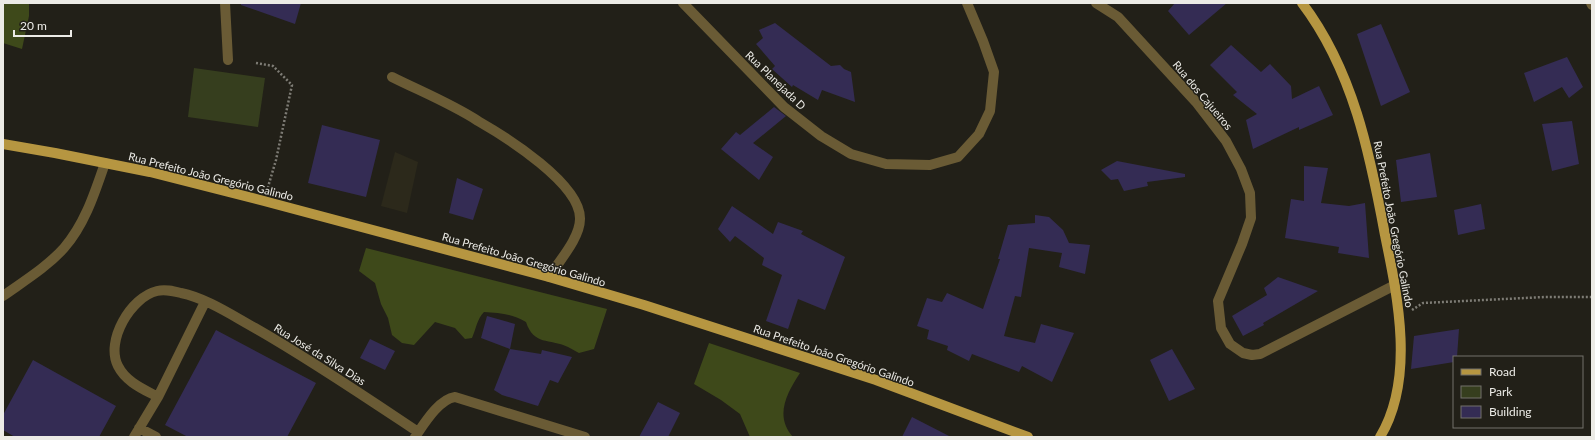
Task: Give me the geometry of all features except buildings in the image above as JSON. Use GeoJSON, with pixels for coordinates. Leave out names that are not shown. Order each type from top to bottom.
{"type":"FeatureCollection","features":[{"type":"Feature","properties":{"kind":"main road","name":"Rua Prefeito João Gregório Galindo"},"geometry":{"type":"LineString","coordinates":[[1302,3],[1329,44],[1348,88],[1364,136],[1375,182],[1395,285],[1400,317],[1400,365],[1396,399],[1385,429],[1380,437]]}},
{"type":"Feature","properties":{"kind":"main road","name":"Rua Prefeito João Gregório Galindo"},"geometry":{"type":"LineString","coordinates":[[3,144],[150,172],[549,277],[644,305],[876,380],[1028,437]]}},
{"type":"Feature","properties":{"kind":"street"},"geometry":{"type":"LineString","coordinates":[[225,3],[228,60]]}},
{"type":"Feature","properties":{"kind":"street","name":"Rua Planejada D"},"geometry":{"type":"LineString","coordinates":[[683,3],[784,107],[821,136],[851,154],[886,164],[930,165],[958,157],[979,134],[990,111],[994,72],[967,3]]}},
{"type":"Feature","properties":{"kind":"street","name":"Rua dos Cajueiros"},"geometry":{"type":"LineString","coordinates":[[1096,3],[1118,17],[1196,102],[1226,141],[1241,169],[1250,193],[1251,218],[1242,244],[1218,301],[1221,328],[1230,344],[1243,354],[1260,354],[1395,285]]}},
{"type":"Feature","properties":{"kind":"street"},"geometry":{"type":"LineString","coordinates":[[392,77],[478,120],[529,154],[550,171],[568,190],[577,206],[580,218],[579,226],[576,236],[549,277]]}},
{"type":"Feature","properties":{"kind":"street"},"geometry":{"type":"LineString","coordinates":[[3,296],[40,270],[64,248],[79,226],[93,198],[105,163]]}},
{"type":"Feature","properties":{"kind":"street","name":"Rua José da Silva Dias"},"geometry":{"type":"LineString","coordinates":[[158,397],[133,384],[122,374],[117,366],[115,358],[116,341],[123,321],[133,306],[144,297],[157,291],[168,290],[183,293],[205,302],[288,347],[417,434]]}},
{"type":"Feature","properties":{"kind":"street"},"geometry":{"type":"LineString","coordinates":[[156,437],[136,433],[158,397],[205,302]]}},
{"type":"Feature","properties":{"kind":"street"},"geometry":{"type":"LineString","coordinates":[[417,434],[440,405],[446,400],[455,397],[585,437]]}},
{"type":"Feature","properties":{"kind":"path"},"geometry":{"type":"LineString","coordinates":[[256,63],[273,66],[292,85],[276,160],[264,201]]}},
{"type":"Feature","properties":{"kind":"path"},"geometry":{"type":"LineString","coordinates":[[1400,317],[1423,303],[1545,297],[1592,298]]}},
{"type":"Feature","properties":{"kind":"shaded area"},"geometry":{"type":"Polygon","coordinates":[[[395,152],[418,162],[407,213],[381,206],[395,152]]]}},
{"type":"Feature","properties":{"kind":"green space"},"geometry":{"type":"Polygon","coordinates":[[[3,3],[29,3],[29,16],[22,49],[3,43],[3,3]]]}},
{"type":"Feature","properties":{"kind":"green space"},"geometry":{"type":"Polygon","coordinates":[[[194,68],[265,78],[258,127],[188,117],[194,68]]]}},
{"type":"Feature","properties":{"kind":"green space"},"geometry":{"type":"Polygon","coordinates":[[[366,248],[607,309],[594,349],[579,353],[561,344],[538,338],[529,330],[526,322],[521,319],[506,314],[484,312],[478,321],[472,338],[465,339],[455,328],[435,322],[414,345],[402,343],[392,335],[388,318],[381,304],[375,283],[359,271],[366,248]]]}},
{"type":"Feature","properties":{"kind":"green space"},"geometry":{"type":"Polygon","coordinates":[[[709,343],[800,373],[787,397],[783,413],[787,429],[793,437],[750,437],[740,414],[721,400],[694,384],[709,343]]]}}]}
